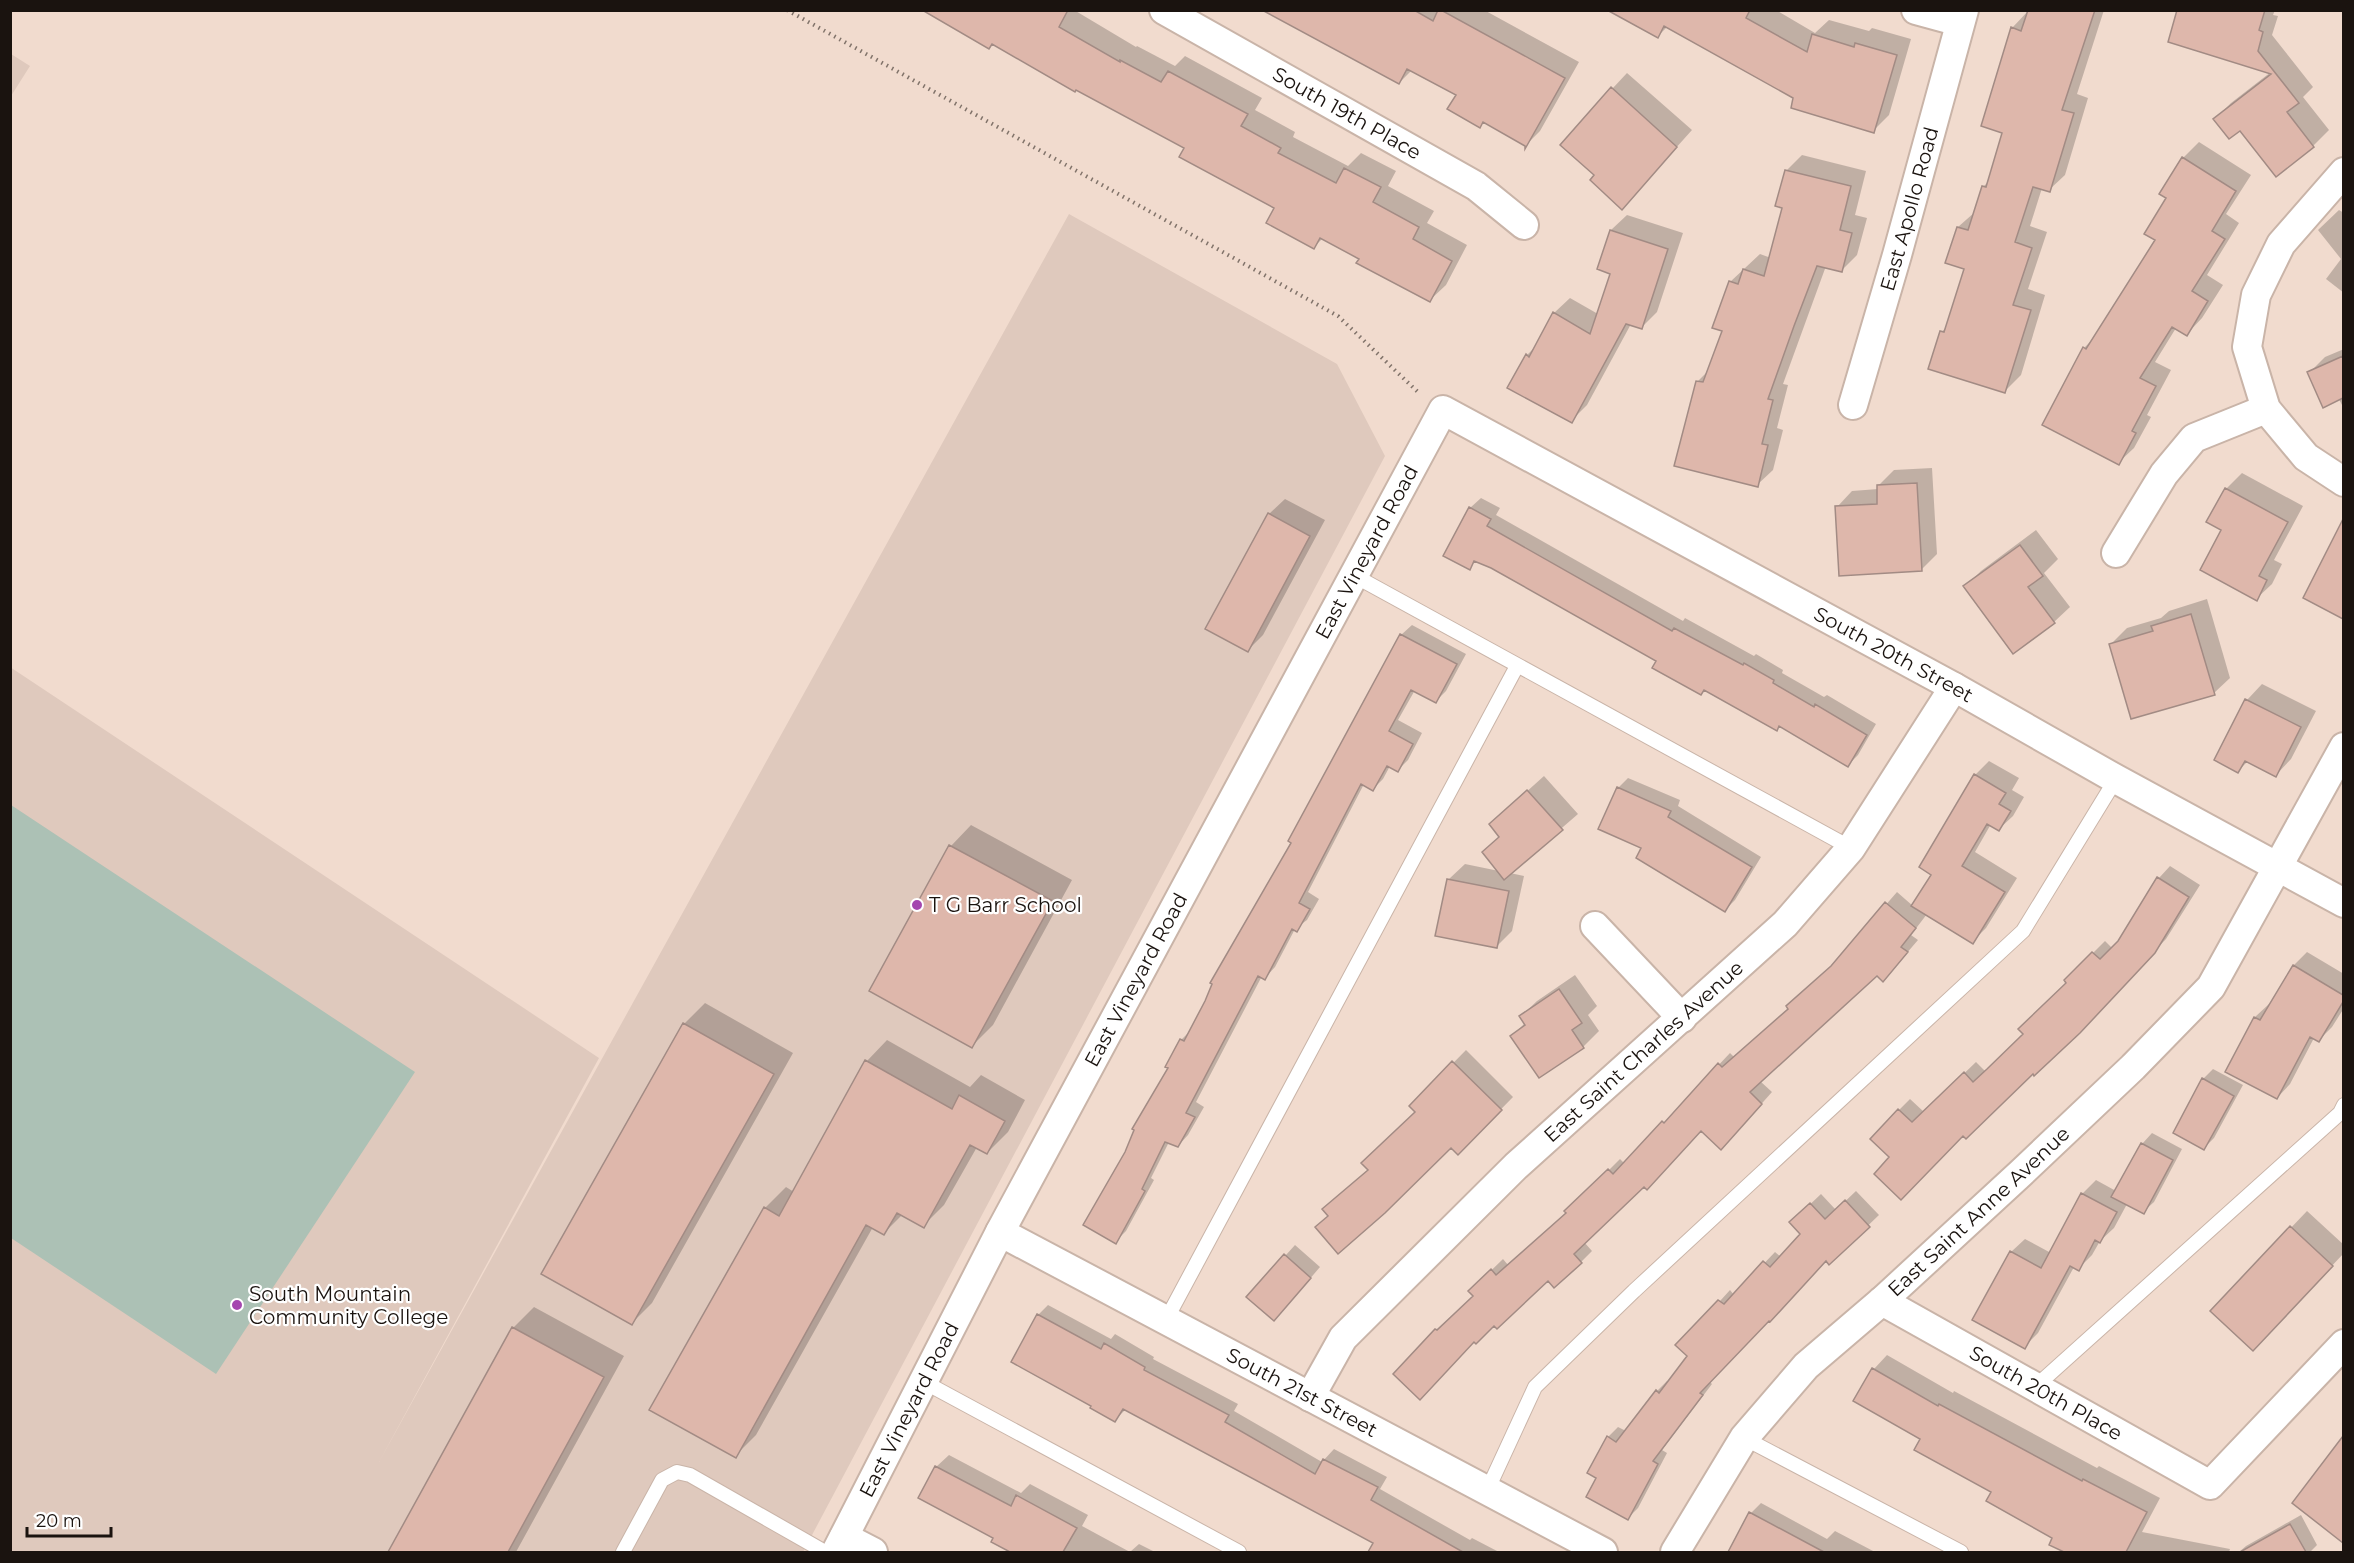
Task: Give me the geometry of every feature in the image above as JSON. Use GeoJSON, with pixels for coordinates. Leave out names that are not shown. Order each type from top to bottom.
{"type":"FeatureCollection","features":[{"type":"Feature","properties":{"kind":"street"},"geometry":{"type":"LineString","coordinates":[[1916,10],[1962,16]]}},
{"type":"Feature","properties":{"kind":"street","name":"South 19th Place"},"geometry":{"type":"LineString","coordinates":[[1175,13],[1476,186],[1524,225]]}},
{"type":"Feature","properties":{"kind":"street","name":"East Apollo Road"},"geometry":{"type":"LineString","coordinates":[[1853,405],[1897,255],[1962,16]]}},
{"type":"Feature","properties":{"kind":"street"},"geometry":{"type":"LineString","coordinates":[[2343,172],[2281,244],[2256,295],[2247,347],[2266,409],[2306,457],[2343,482]]}},
{"type":"Feature","properties":{"kind":"street"},"geometry":{"type":"LineString","coordinates":[[2116,553],[2164,474],[2194,438],[2266,409]]}},
{"type":"Feature","properties":{"kind":"street","name":"East Vineyard Road"},"geometry":{"type":"LineString","coordinates":[[835,1547],[924,1382],[1000,1232],[1443,410]]}},
{"type":"Feature","properties":{"kind":"street","name":"South 20th Street"},"geometry":{"type":"LineString","coordinates":[[1443,410],[1954,687],[2343,903]]}},
{"type":"Feature","properties":{"kind":"street","name":"East Saint Charles Avenue"},"geometry":{"type":"LineString","coordinates":[[1310,1397],[1343,1338],[1516,1166],[1785,924],[1851,848],[1954,687]]}},
{"type":"Feature","properties":{"kind":"street","name":"East Saint Anne Avenue"},"geometry":{"type":"LineString","coordinates":[[1675,1552],[1744,1438],[1806,1366],[1882,1301],[2133,1067],[2211,987],[2343,747]]}},
{"type":"Feature","properties":{"kind":"street"},"geometry":{"type":"LineString","coordinates":[[1595,926],[1682,1018]]}},
{"type":"Feature","properties":{"kind":"street","name":"South 21st Street"},"geometry":{"type":"LineString","coordinates":[[1000,1232],[1603,1552]]}},
{"type":"Feature","properties":{"kind":"street","name":"South 20th Place"},"geometry":{"type":"LineString","coordinates":[[1882,1301],[2210,1485],[2343,1344]]}},
{"type":"Feature","properties":{"kind":"street"},"geometry":{"type":"LineString","coordinates":[[835,1547],[873,1552]]}},
{"type":"Feature","properties":{"kind":"lane"},"geometry":{"type":"LineString","coordinates":[[1353,575],[1851,848]]}},
{"type":"Feature","properties":{"kind":"lane"},"geometry":{"type":"LineString","coordinates":[[1166,1320],[1517,666]]}},
{"type":"Feature","properties":{"kind":"lane"},"geometry":{"type":"LineString","coordinates":[[1487,1491],[1536,1387],[1642,1283],[2024,931],[2116,779]]}},
{"type":"Feature","properties":{"kind":"lane"},"geometry":{"type":"LineString","coordinates":[[2035,1387],[2340,1113],[2343,1105]]}},
{"type":"Feature","properties":{"kind":"lane"},"geometry":{"type":"LineString","coordinates":[[924,1382],[1239,1552]]}},
{"type":"Feature","properties":{"kind":"lane"},"geometry":{"type":"LineString","coordinates":[[1744,1438],[1961,1552]]}},
{"type":"Feature","properties":{"kind":"lane"},"geometry":{"type":"LineString","coordinates":[[622,1552],[662,1480],[677,1472],[690,1475],[835,1547]]}},
{"type":"Feature","properties":{"kind":"path"},"geometry":{"type":"LineString","coordinates":[[787,10],[1338,316],[1415,390],[1443,410]]}},
{"type":"Feature","properties":{"kind":"shaded area"},"geometry":{"type":"Polygon","coordinates":[[[11,54],[30,66],[11,96],[11,54]]]}},
{"type":"Feature","properties":{"kind":"shaded area","name":"T G Barr School"},"geometry":{"type":"Polygon","coordinates":[[[1069,214],[1337,364],[1385,456],[803,1552],[11,1552],[10,667],[599,1058],[379,1462],[1069,214]]]}},
{"type":"Feature","properties":{"kind":"green space"},"geometry":{"type":"Polygon","coordinates":[[[11,805],[415,1072],[216,1374],[11,1238],[11,805]]]}},
{"type":"Feature","properties":{"kind":"building"},"geometry":{"type":"Polygon","coordinates":[[[922,10],[1068,10],[1059,27],[1120,62],[1120,60],[1161,82],[1168,71],[1248,114],[1241,126],[1281,148],[1278,153],[1336,183],[1344,168],[1381,187],[1373,202],[1419,227],[1413,239],[1452,261],[1430,302],[1356,263],[1359,259],[1320,238],[1314,249],[1266,223],[1274,208],[1179,157],[1184,148],[1076,90],[1075,92],[992,44],[989,49],[922,10]]]}},
{"type":"Feature","properties":{"kind":"building"},"geometry":{"type":"Polygon","coordinates":[[[1262,10],[1414,10],[1433,21],[1438,10],[1441,10],[1565,78],[1525,149],[1525,146],[1483,122],[1480,128],[1447,109],[1456,95],[1407,69],[1399,84],[1262,10]]]}},
{"type":"Feature","properties":{"kind":"building"},"geometry":{"type":"Polygon","coordinates":[[[1607,10],[1750,10],[1746,18],[1807,52],[1812,34],[1854,47],[1855,43],[1897,55],[1874,133],[1791,108],[1793,98],[1664,26],[1658,38],[1607,10]]]}},
{"type":"Feature","properties":{"kind":"building"},"geometry":{"type":"Polygon","coordinates":[[[2028,10],[2095,10],[2062,110],[2074,113],[2050,192],[2033,187],[2015,242],[2032,248],[2013,305],[2031,310],[2005,393],[1928,369],[1940,331],[1944,332],[1964,269],[1945,263],[1957,227],[1968,230],[1982,186],[1986,187],[2002,133],[1981,126],[2011,27],[2021,31],[2028,10]]]}},
{"type":"Feature","properties":{"kind":"building"},"geometry":{"type":"Polygon","coordinates":[[[2177,10],[2265,10],[2259,30],[2263,32],[2258,51],[2299,103],[2287,112],[2314,147],[2276,177],[2240,131],[2229,139],[2213,119],[2271,74],[2168,42],[2177,10]]]}},
{"type":"Feature","properties":{"kind":"building"},"geometry":{"type":"Polygon","coordinates":[[[1611,87],[1677,147],[1622,210],[1590,180],[1594,175],[1560,145],[1611,87]]]}},
{"type":"Feature","properties":{"kind":"building"},"geometry":{"type":"Polygon","coordinates":[[[2182,157],[2236,191],[2212,231],[2225,239],[2192,291],[2208,301],[2187,336],[2172,327],[2140,378],[2156,386],[2132,431],[2136,433],[2119,465],[2042,425],[2083,347],[2086,349],[2155,240],[2144,234],[2166,198],[2159,194],[2182,157]]]}},
{"type":"Feature","properties":{"kind":"building"},"geometry":{"type":"Polygon","coordinates":[[[1785,170],[1851,186],[1840,230],[1852,233],[1842,272],[1817,266],[1794,326],[1768,399],[1773,400],[1762,444],[1768,445],[1758,487],[1674,466],[1696,381],[1703,382],[1722,331],[1712,328],[1729,281],[1738,284],[1743,269],[1764,276],[1782,208],[1775,206],[1785,170]]]}},
{"type":"Feature","properties":{"kind":"building"},"geometry":{"type":"Polygon","coordinates":[[[1610,230],[1668,249],[1642,329],[1626,324],[1572,423],[1507,388],[1526,354],[1529,357],[1553,312],[1590,334],[1610,274],[1597,269],[1610,230]]]}},
{"type":"Feature","properties":{"kind":"building"},"geometry":{"type":"Polygon","coordinates":[[[2343,356],[2343,398],[2323,408],[2307,372],[2343,356]]]}},
{"type":"Feature","properties":{"kind":"building"},"geometry":{"type":"Polygon","coordinates":[[[1917,483],[1922,571],[1839,576],[1835,506],[1877,504],[1877,485],[1917,483]]]}},
{"type":"Feature","properties":{"kind":"building"},"geometry":{"type":"Polygon","coordinates":[[[2225,488],[2288,522],[2259,576],[2267,580],[2257,601],[2200,570],[2221,530],[2206,522],[2225,488]]]}},
{"type":"Feature","properties":{"kind":"building"},"geometry":{"type":"Polygon","coordinates":[[[1469,507],[1491,519],[1487,526],[1672,631],[1674,628],[1743,665],[1744,663],[1814,707],[1815,704],[1867,735],[1848,767],[1779,726],[1777,731],[1704,690],[1701,695],[1652,668],[1656,661],[1491,568],[1474,561],[1470,570],[1443,556],[1469,507]]]}},
{"type":"Feature","properties":{"kind":"building"},"geometry":{"type":"Polygon","coordinates":[[[1268,513],[1310,536],[1248,652],[1205,629],[1268,513]]]}},
{"type":"Feature","properties":{"kind":"building"},"geometry":{"type":"Polygon","coordinates":[[[2343,519],[2343,619],[2303,598],[2343,519]]]}},
{"type":"Feature","properties":{"kind":"building"},"geometry":{"type":"Polygon","coordinates":[[[2020,545],[2043,576],[2028,587],[2055,623],[2013,654],[1963,586],[2020,545]]]}},
{"type":"Feature","properties":{"kind":"building"},"geometry":{"type":"Polygon","coordinates":[[[2191,614],[2215,695],[2131,719],[2109,644],[2153,631],[2151,626],[2191,614]]]}},
{"type":"Feature","properties":{"kind":"building"},"geometry":{"type":"Polygon","coordinates":[[[1400,634],[1457,664],[1436,703],[1411,690],[1389,731],[1413,744],[1398,772],[1387,766],[1373,791],[1361,784],[1299,903],[1310,909],[1297,932],[1292,929],[1265,980],[1258,976],[1186,1113],[1195,1117],[1178,1147],[1165,1142],[1142,1189],[1145,1191],[1116,1244],[1083,1225],[1125,1152],[1134,1130],[1132,1129],[1168,1068],[1165,1067],[1180,1039],[1184,1041],[1205,1001],[1212,984],[1210,983],[1291,843],[1288,841],[1400,634]]]}},
{"type":"Feature","properties":{"kind":"building"},"geometry":{"type":"Polygon","coordinates":[[[2245,699],[2301,727],[2276,777],[2245,761],[2238,773],[2214,760],[2245,699]]]}},
{"type":"Feature","properties":{"kind":"building"},"geometry":{"type":"Polygon","coordinates":[[[1974,774],[2006,793],[1999,804],[2011,811],[1999,831],[1987,824],[1962,866],[2005,892],[1973,944],[1911,906],[1931,875],[1919,867],[1974,774]]]}},
{"type":"Feature","properties":{"kind":"building"},"geometry":{"type":"Polygon","coordinates":[[[1617,787],[1671,811],[1668,817],[1752,867],[1725,912],[1636,858],[1641,848],[1598,829],[1617,787]]]}},
{"type":"Feature","properties":{"kind":"building"},"geometry":{"type":"Polygon","coordinates":[[[1527,790],[1563,830],[1504,880],[1482,852],[1499,837],[1489,824],[1527,790]]]}},
{"type":"Feature","properties":{"kind":"building"},"geometry":{"type":"Polygon","coordinates":[[[949,845],[1053,901],[972,1048],[869,991],[949,845]]]}},
{"type":"Feature","properties":{"kind":"building"},"geometry":{"type":"Polygon","coordinates":[[[2157,877],[2189,897],[2155,953],[2080,1033],[2034,1076],[2033,1074],[1966,1139],[1963,1136],[1901,1200],[1874,1174],[1889,1157],[1870,1139],[1898,1109],[1912,1122],[1964,1072],[1973,1082],[2023,1034],[2018,1029],[2066,983],[2064,980],[2092,952],[2100,959],[2118,941],[2157,877]]]}},
{"type":"Feature","properties":{"kind":"building"},"geometry":{"type":"Polygon","coordinates":[[[1447,879],[1509,891],[1497,948],[1435,936],[1447,879]]]}},
{"type":"Feature","properties":{"kind":"building"},"geometry":{"type":"Polygon","coordinates":[[[1885,902],[1916,928],[1901,947],[1908,952],[1883,982],[1877,976],[1750,1092],[1762,1104],[1721,1150],[1701,1131],[1647,1190],[1644,1187],[1574,1254],[1582,1263],[1554,1288],[1548,1281],[1497,1329],[1494,1326],[1476,1344],[1474,1342],[1420,1400],[1393,1374],[1435,1329],[1437,1330],[1473,1296],[1468,1291],[1491,1269],[1496,1275],[1566,1213],[1564,1211],[1608,1169],[1613,1174],[1662,1121],[1664,1123],[1718,1063],[1722,1067],[1788,1009],[1786,1006],[1831,966],[1885,902]]]}},
{"type":"Feature","properties":{"kind":"building"},"geometry":{"type":"Polygon","coordinates":[[[2293,965],[2343,995],[2343,1002],[2319,1042],[2310,1037],[2277,1099],[2225,1072],[2254,1017],[2260,1020],[2293,965]]]}},
{"type":"Feature","properties":{"kind":"building"},"geometry":{"type":"Polygon","coordinates":[[[1559,989],[1582,1023],[1572,1030],[1584,1048],[1539,1078],[1510,1036],[1525,1025],[1519,1016],[1559,989]]]}},
{"type":"Feature","properties":{"kind":"building"},"geometry":{"type":"Polygon","coordinates":[[[683,1023],[774,1074],[632,1325],[541,1274],[683,1023]]]}},
{"type":"Feature","properties":{"kind":"building"},"geometry":{"type":"Polygon","coordinates":[[[865,1060],[952,1109],[959,1095],[1005,1121],[987,1154],[970,1145],[924,1228],[897,1213],[884,1235],[866,1225],[736,1458],[649,1410],[764,1207],[779,1216],[865,1060]]]}},
{"type":"Feature","properties":{"kind":"building"},"geometry":{"type":"Polygon","coordinates":[[[1452,1061],[1502,1110],[1458,1155],[1451,1148],[1385,1213],[1338,1254],[1315,1227],[1328,1216],[1322,1209],[1368,1170],[1361,1163],[1415,1112],[1409,1106],[1452,1061]]]}},
{"type":"Feature","properties":{"kind":"building"},"geometry":{"type":"Polygon","coordinates":[[[2202,1078],[2234,1096],[2204,1150],[2173,1133],[2202,1078]]]}},
{"type":"Feature","properties":{"kind":"building"},"geometry":{"type":"Polygon","coordinates":[[[2141,1143],[2173,1160],[2144,1214],[2111,1197],[2141,1143]]]}},
{"type":"Feature","properties":{"kind":"building"},"geometry":{"type":"Polygon","coordinates":[[[2081,1193],[2117,1212],[2100,1243],[2095,1240],[2079,1271],[2070,1266],[2025,1349],[1972,1320],[2010,1251],[2041,1268],[2081,1193]]]}},
{"type":"Feature","properties":{"kind":"building"},"geometry":{"type":"Polygon","coordinates":[[[1845,1200],[1870,1227],[1829,1265],[1826,1261],[1700,1393],[1703,1395],[1653,1461],[1658,1464],[1628,1520],[1586,1497],[1596,1478],[1587,1473],[1607,1436],[1616,1442],[1656,1390],[1659,1393],[1687,1356],[1675,1345],[1718,1300],[1724,1304],[1763,1261],[1770,1267],[1800,1234],[1789,1222],[1810,1203],[1825,1219],[1845,1200]]]}},
{"type":"Feature","properties":{"kind":"building"},"geometry":{"type":"Polygon","coordinates":[[[2290,1226],[2333,1266],[2253,1351],[2210,1311],[2290,1226]]]}},
{"type":"Feature","properties":{"kind":"building"},"geometry":{"type":"Polygon","coordinates":[[[1284,1254],[1311,1278],[1274,1321],[1246,1297],[1284,1254]]]}},
{"type":"Feature","properties":{"kind":"building"},"geometry":{"type":"Polygon","coordinates":[[[1037,1314],[1101,1349],[1104,1343],[1145,1367],[1144,1370],[1229,1415],[1225,1422],[1315,1474],[1323,1459],[1378,1487],[1371,1500],[1463,1552],[1368,1552],[1373,1543],[1123,1409],[1115,1422],[1090,1408],[1091,1406],[1011,1362],[1037,1314]]]}},
{"type":"Feature","properties":{"kind":"building"},"geometry":{"type":"Polygon","coordinates":[[[512,1327],[604,1377],[508,1552],[388,1552],[512,1327]]]}},
{"type":"Feature","properties":{"kind":"building"},"geometry":{"type":"Polygon","coordinates":[[[1872,1368],[1938,1406],[1939,1404],[2082,1481],[2083,1479],[2147,1512],[2126,1552],[2064,1552],[2049,1545],[2052,1538],[1986,1501],[1991,1492],[1914,1450],[1920,1439],[1853,1401],[1872,1368]]]}},
{"type":"Feature","properties":{"kind":"building"},"geometry":{"type":"Polygon","coordinates":[[[2343,1436],[2343,1543],[2292,1503],[2343,1436]]]}},
{"type":"Feature","properties":{"kind":"building"},"geometry":{"type":"Polygon","coordinates":[[[935,1466],[1011,1506],[1016,1495],[1077,1528],[1063,1552],[1010,1552],[991,1542],[993,1538],[918,1498],[935,1466]]]}},
{"type":"Feature","properties":{"kind":"building"},"geometry":{"type":"Polygon","coordinates":[[[1749,1512],[1824,1552],[1728,1552],[1749,1512]]]}},
{"type":"Feature","properties":{"kind":"building"},"geometry":{"type":"Polygon","coordinates":[[[2290,1524],[2306,1552],[2240,1552],[2290,1524]]]}},
{"type":"Feature","properties":{"kind":"place","name":"T G Barr School"},"geometry":{"type":"Point","coordinates":[917,905]}},
{"type":"Feature","properties":{"kind":"place","name":"South Mountain Community College"},"geometry":{"type":"Point","coordinates":[237,1305]}}]}
